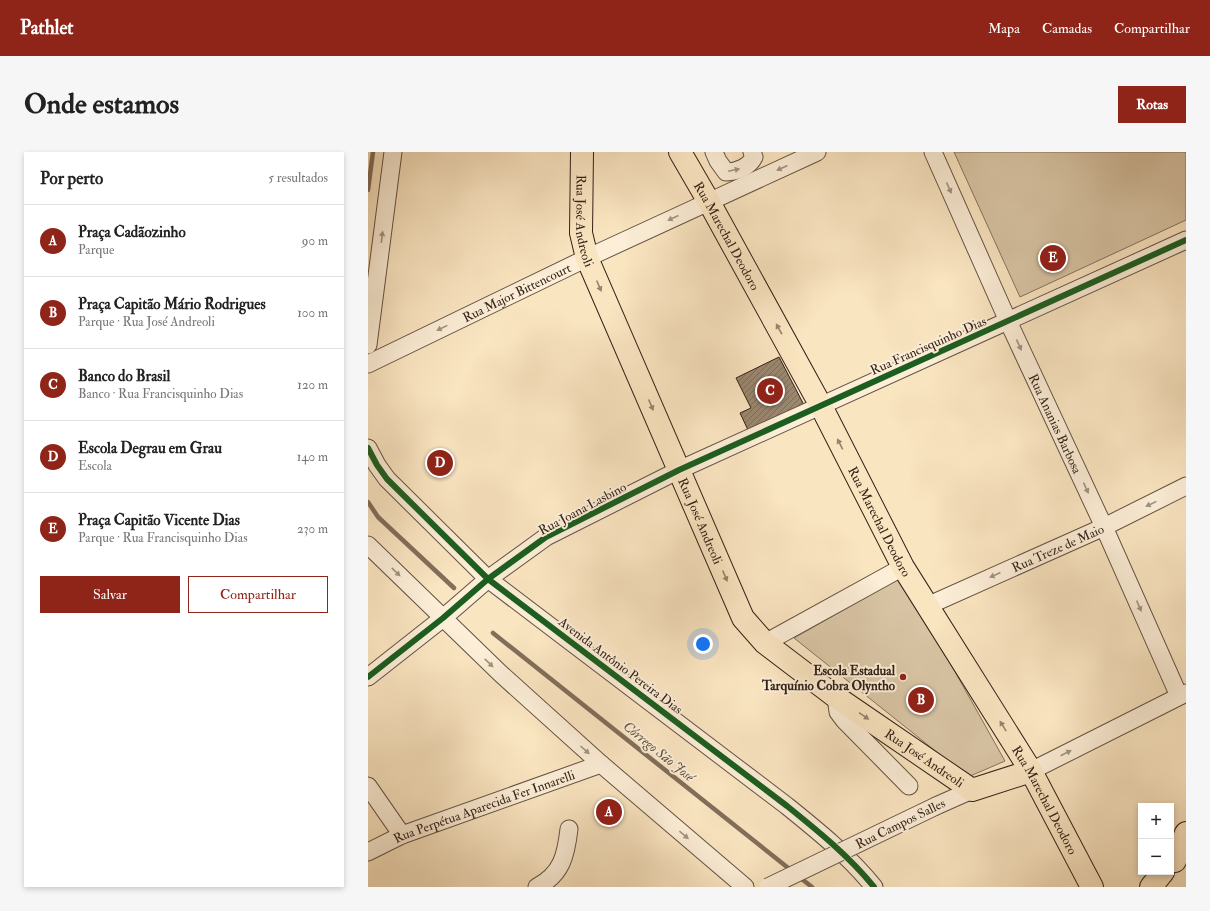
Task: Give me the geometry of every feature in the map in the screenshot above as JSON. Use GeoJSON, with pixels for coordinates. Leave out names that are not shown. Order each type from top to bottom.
{"type":"FeatureCollection","features":[{"type":"Feature","properties":{"kind":"main road","name":"Rua José Andreoli"},"geometry":{"type":"LineString","coordinates":[[582,152],[581,233],[587,258],[743,618],[765,643],[836,697],[972,790]]}},
{"type":"Feature","properties":{"kind":"main road","name":"Rua Marechal Deodoro"},"geometry":{"type":"LineString","coordinates":[[680,152],[821,406],[903,567],[1031,771],[1092,886]]}},
{"type":"Feature","properties":{"kind":"main road","name":"Rua Campos Salles"},"geometry":{"type":"LineString","coordinates":[[972,790],[1031,771]]}},
{"type":"Feature","properties":{"kind":"main road"},"geometry":{"type":"LineString","coordinates":[[1174,863],[1186,833]]}},
{"type":"Feature","properties":{"kind":"main road"},"geometry":{"type":"LineString","coordinates":[[1151,887],[1162,875]]}},
{"type":"Feature","properties":{"kind":"street"},"geometry":{"type":"LineString","coordinates":[[368,346],[393,152]]}},
{"type":"Feature","properties":{"kind":"street"},"geometry":{"type":"LineString","coordinates":[[714,152],[718,161],[726,172],[734,172],[752,162],[754,157],[752,152]]}},
{"type":"Feature","properties":{"kind":"street","name":"Rua Major Bittencourt"},"geometry":{"type":"LineString","coordinates":[[368,364],[587,258],[817,152]]}},
{"type":"Feature","properties":{"kind":"street","name":"Rua Ananias Barbosa"},"geometry":{"type":"LineString","coordinates":[[933,152],[1008,321],[1182,694]]}},
{"type":"Feature","properties":{"kind":"street","name":"Rua Francisquinho Dias"},"geometry":{"type":"LineString","coordinates":[[679,470],[1186,240]]}},
{"type":"Feature","properties":{"kind":"street","name":"Avenida Antônio Pereira Dias"},"geometry":{"type":"LineString","coordinates":[[368,448],[387,480],[488,579],[787,806],[823,835],[863,874],[874,887]]}},
{"type":"Feature","properties":{"kind":"street","name":"Rua Joana Lasbino"},"geometry":{"type":"LineString","coordinates":[[368,677],[443,618],[488,579],[546,537],[679,470]]}},
{"type":"Feature","properties":{"kind":"street","name":"Rua Treze de Maio"},"geometry":{"type":"LineString","coordinates":[[927,606],[1104,527],[1186,486]]}},
{"type":"Feature","properties":{"kind":"street"},"geometry":{"type":"LineString","coordinates":[[368,545],[501,674],[600,764],[745,887]]}},
{"type":"Feature","properties":{"kind":"street"},"geometry":{"type":"LineString","coordinates":[[765,643],[903,567]]}},
{"type":"Feature","properties":{"kind":"street","name":"Rua Campos Salles"},"geometry":{"type":"LineString","coordinates":[[1031,771],[1182,694]]}},
{"type":"Feature","properties":{"kind":"street"},"geometry":{"type":"LineString","coordinates":[[836,697],[838,712],[844,720],[909,786]]}},
{"type":"Feature","properties":{"kind":"street","name":"Rua Perpétua Aparecida Fer Innarelli"},"geometry":{"type":"LineString","coordinates":[[368,852],[402,836],[600,764]]}},
{"type":"Feature","properties":{"kind":"street"},"geometry":{"type":"LineString","coordinates":[[368,786],[402,836]]}},
{"type":"Feature","properties":{"kind":"street","name":"Rua Campos Salles"},"geometry":{"type":"LineString","coordinates":[[768,887],[972,790]]}},
{"type":"Feature","properties":{"kind":"street"},"geometry":{"type":"LineString","coordinates":[[537,887],[551,877],[560,866],[566,851],[569,829]]}},
{"type":"Feature","properties":{"kind":"shaded area"},"geometry":{"type":"Polygon","coordinates":[[[954,152],[1186,152],[1186,220],[1020,297],[954,152]]]}},
{"type":"Feature","properties":{"kind":"shaded area"},"geometry":{"type":"Polygon","coordinates":[[[902,577],[1005,761],[968,777],[794,638],[902,577]]]}},
{"type":"Feature","properties":{"kind":"building"},"geometry":{"type":"Polygon","coordinates":[[[779,357],[804,405],[748,430],[740,413],[751,408],[736,378],[779,357]]]}},
{"type":"Feature","properties":{"kind":"waterway","name":"Córrego São José"},"geometry":{"type":"LineString","coordinates":[[368,190],[373,152]]}},
{"type":"Feature","properties":{"kind":"waterway","name":"Córrego São José"},"geometry":{"type":"LineString","coordinates":[[368,502],[378,517],[454,588]]}},
{"type":"Feature","properties":{"kind":"waterway","name":"Córrego São José"},"geometry":{"type":"LineString","coordinates":[[493,633],[792,871]]}},
{"type":"Feature","properties":{"kind":"waterway","name":"Córrego São José"},"geometry":{"type":"LineString","coordinates":[[798,876],[812,887]]}},
{"type":"Feature","properties":{"kind":"cycle path"},"geometry":{"type":"LineString","coordinates":[[368,677],[443,618],[488,579],[546,537],[679,470],[1186,240]]}},
{"type":"Feature","properties":{"kind":"cycle path"},"geometry":{"type":"LineString","coordinates":[[368,448],[377,465],[387,479],[488,579],[787,806],[844,854],[874,887]]}},
{"type":"Feature","properties":{"kind":"place","name":"Praça Capitão Vicente Dias"},"geometry":{"type":"Point","coordinates":[1053,258]}},
{"type":"Feature","properties":{"kind":"place","name":"Banco do Brasil"},"geometry":{"type":"Point","coordinates":[770,391]}},
{"type":"Feature","properties":{"kind":"place","name":"Escola Degrau em Grau"},"geometry":{"type":"Point","coordinates":[440,463]}},
{"type":"Feature","properties":{"kind":"place","name":"Escola Estadual Tarquínio Cobra Olyntho"},"geometry":{"type":"Point","coordinates":[903,677]}},
{"type":"Feature","properties":{"kind":"place","name":"Praça Capitão Mário Rodrigues"},"geometry":{"type":"Point","coordinates":[921,700]}},
{"type":"Feature","properties":{"kind":"place","name":"Praça Cadãozinho"},"geometry":{"type":"Point","coordinates":[609,812]}}]}
